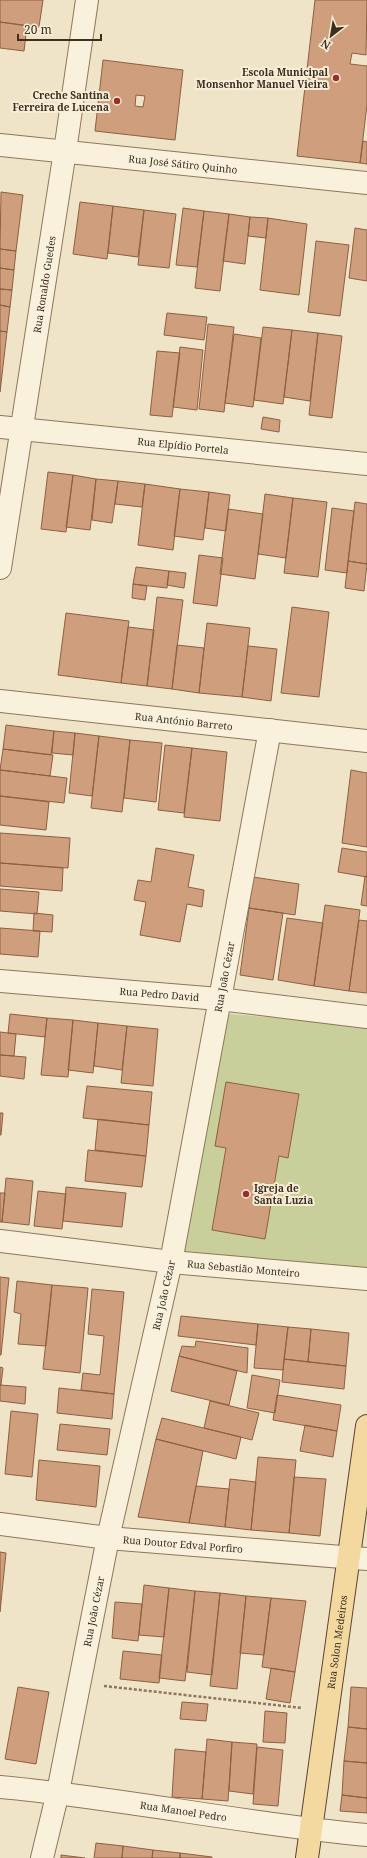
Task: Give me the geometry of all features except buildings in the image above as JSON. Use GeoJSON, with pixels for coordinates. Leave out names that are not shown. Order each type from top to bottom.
{"type":"FeatureCollection","features":[{"type":"Feature","properties":{"kind":"main road","name":"Rua Solon Medeiros"},"geometry":{"type":"LineString","coordinates":[[307,1858],[358,1558],[367,1426]]}},
{"type":"Feature","properties":{"kind":"street","name":"Rua Ronaldo Guedes"},"geometry":{"type":"LineString","coordinates":[[0,568],[23,429],[87,0]]}},
{"type":"Feature","properties":{"kind":"street","name":"Rua José Sátiro Quinho"},"geometry":{"type":"LineString","coordinates":[[0,145],[367,183]]}},
{"type":"Feature","properties":{"kind":"street","name":"Rua Elpídio Portela"},"geometry":{"type":"LineString","coordinates":[[0,427],[367,464]]}},
{"type":"Feature","properties":{"kind":"street","name":"Rua António Barreto"},"geometry":{"type":"LineString","coordinates":[[0,700],[367,741]]}},
{"type":"Feature","properties":{"kind":"street","name":"Rua João Cézar"},"geometry":{"type":"LineString","coordinates":[[42,1858],[58,1792],[108,1538],[171,1262],[270,730]]}},
{"type":"Feature","properties":{"kind":"street","name":"Rua Pedro David"},"geometry":{"type":"LineString","coordinates":[[0,981],[219,1000],[367,1017]]}},
{"type":"Feature","properties":{"kind":"street","name":"Rua Sebastião Monteiro"},"geometry":{"type":"LineString","coordinates":[[0,1241],[171,1262],[367,1279]]}},
{"type":"Feature","properties":{"kind":"street","name":"Rua Doutor Edval Porfiro"},"geometry":{"type":"LineString","coordinates":[[0,1524],[108,1538],[358,1558]]}},
{"type":"Feature","properties":{"kind":"street","name":"Rua Manoel Pedro"},"geometry":{"type":"LineString","coordinates":[[0,1787],[58,1792],[311,1830],[367,1835]]}},
{"type":"Feature","properties":{"kind":"path"},"geometry":{"type":"LineString","coordinates":[[80,1683],[294,1707]]}},
{"type":"Feature","properties":{"kind":"green space"},"geometry":{"type":"Polygon","coordinates":[[[217,1013],[367,1025],[367,1286],[164,1266],[217,1013]]]}},
{"type":"Feature","properties":{"kind":"place","name":"Escola Municipal Monsenhor Manuel Vieira"},"geometry":{"type":"Point","coordinates":[336,78]}},
{"type":"Feature","properties":{"kind":"place","name":"Creche Santina Ferreira de Lucena"},"geometry":{"type":"Point","coordinates":[117,101]}},
{"type":"Feature","properties":{"kind":"place","name":"Igreja de Santa Luzia"},"geometry":{"type":"Point","coordinates":[246,1194]}}]}
